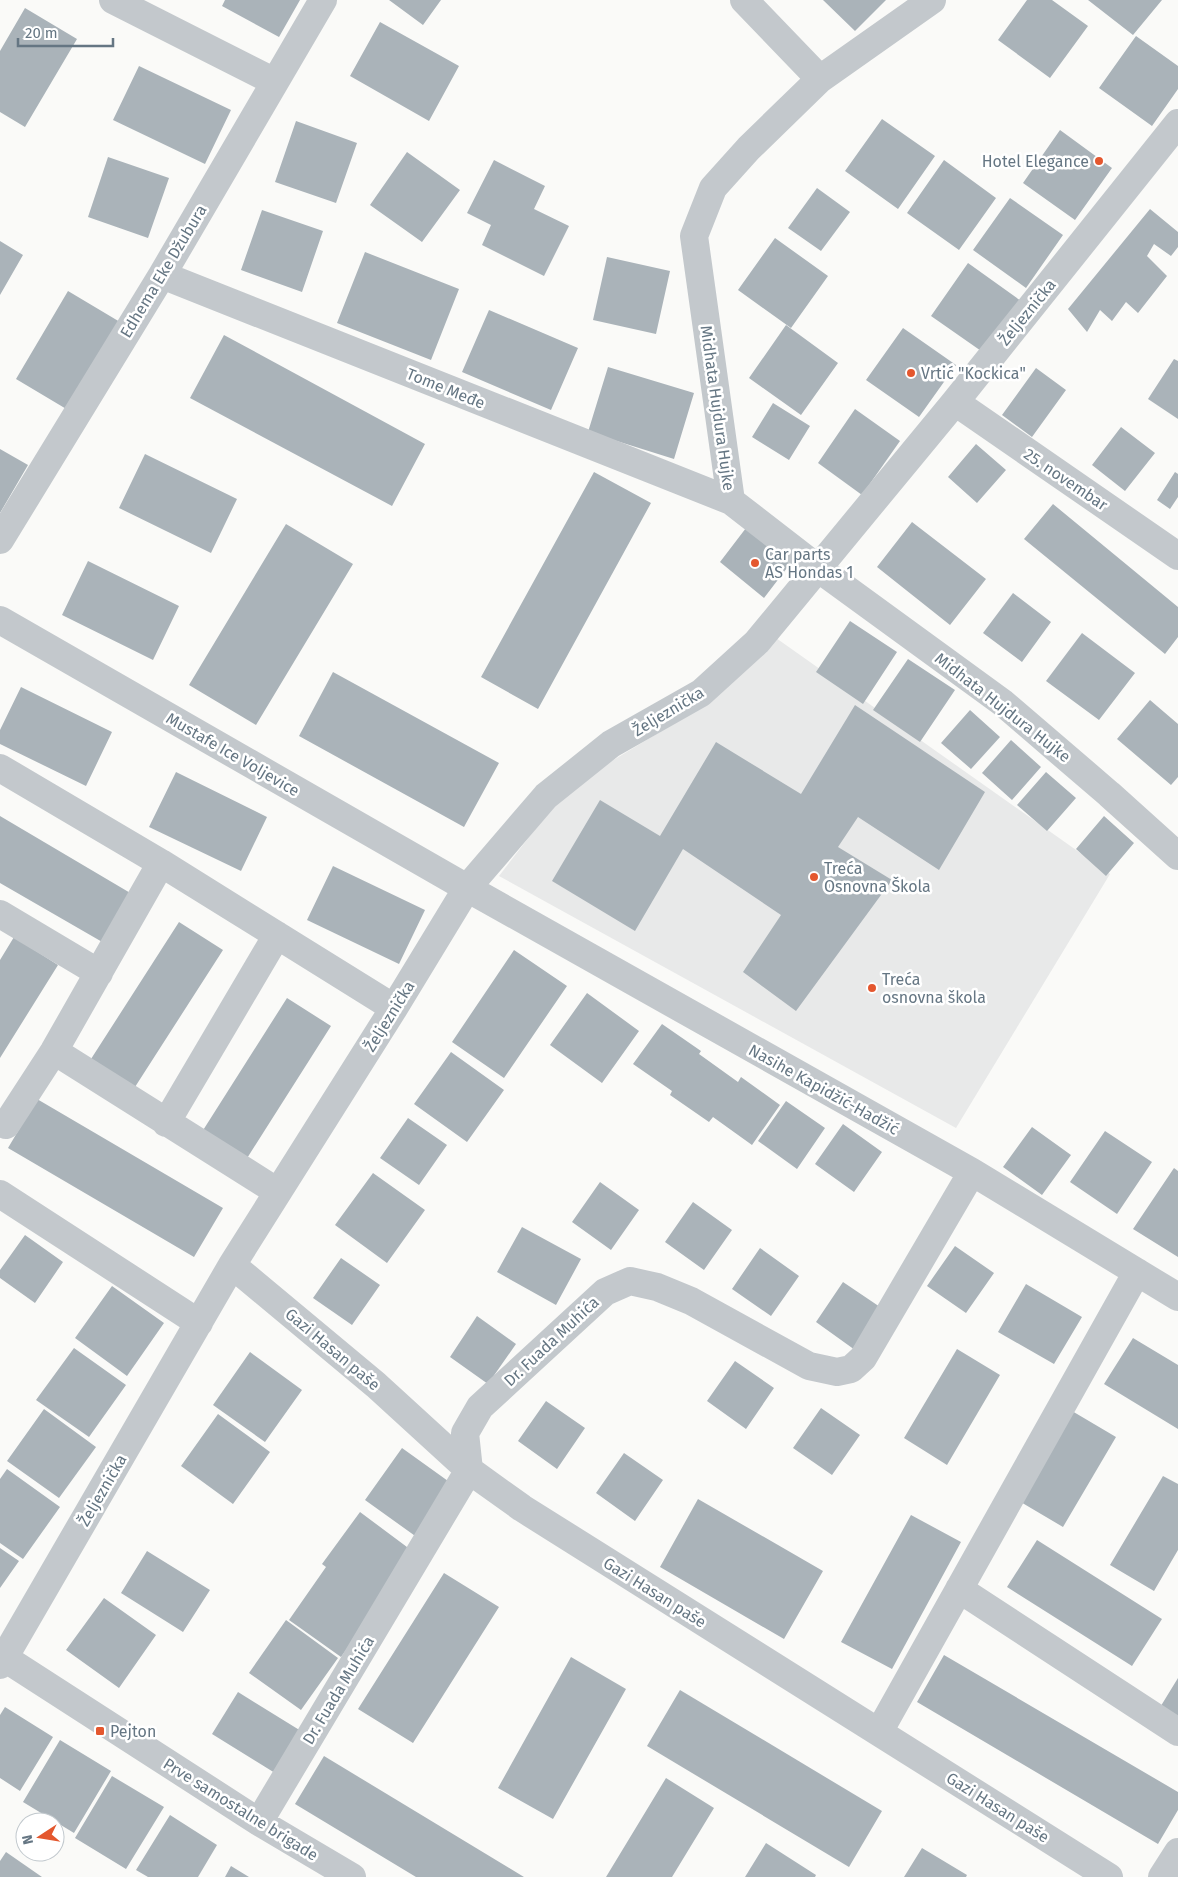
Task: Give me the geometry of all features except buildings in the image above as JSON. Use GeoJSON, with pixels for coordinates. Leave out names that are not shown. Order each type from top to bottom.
{"type":"FeatureCollection","features":[{"type":"Feature","properties":{"kind":"street"},"geometry":{"type":"LineString","coordinates":[[113,0],[274,82]]}},
{"type":"Feature","properties":{"kind":"street","name":"Edhema Eke Džubura"},"geometry":{"type":"LineString","coordinates":[[0,540],[162,275],[323,0]]}},
{"type":"Feature","properties":{"kind":"street"},"geometry":{"type":"LineString","coordinates":[[744,0],[820,79]]}},
{"type":"Feature","properties":{"kind":"street","name":"Midhata Hujdura Hujke"},"geometry":{"type":"LineString","coordinates":[[932,0],[820,79],[749,148],[713,188],[694,236],[731,501],[819,569],[1003,703],[1178,856]]}},
{"type":"Feature","properties":{"kind":"street","name":"Željeznička"},"geometry":{"type":"LineString","coordinates":[[2,1659],[232,1265],[394,1008],[466,888],[546,796],[611,744],[701,693],[757,642],[955,402],[1178,124]]}},
{"type":"Feature","properties":{"kind":"street","name":"Tome Međe"},"geometry":{"type":"LineString","coordinates":[[162,275],[731,501]]}},
{"type":"Feature","properties":{"kind":"street","name":"25. novembar"},"geometry":{"type":"LineString","coordinates":[[955,402],[1178,556]]}},
{"type":"Feature","properties":{"kind":"street","name":"Mustafe Ice Voljevice"},"geometry":{"type":"LineString","coordinates":[[0,620],[466,888]]}},
{"type":"Feature","properties":{"kind":"street"},"geometry":{"type":"LineString","coordinates":[[0,768],[161,864],[394,1008]]}},
{"type":"Feature","properties":{"kind":"street"},"geometry":{"type":"LineString","coordinates":[[6,1125],[54,1051],[161,864]]}},
{"type":"Feature","properties":{"kind":"street","name":"Nasihe Kapidžić-Hadžić"},"geometry":{"type":"LineString","coordinates":[[466,888],[972,1172],[1178,1297]]}},
{"type":"Feature","properties":{"kind":"street"},"geometry":{"type":"LineString","coordinates":[[0,914],[99,973]]}},
{"type":"Feature","properties":{"kind":"street"},"geometry":{"type":"LineString","coordinates":[[166,1123],[277,935]]}},
{"type":"Feature","properties":{"kind":"street"},"geometry":{"type":"LineString","coordinates":[[54,1051],[278,1192]]}},
{"type":"Feature","properties":{"kind":"street","name":"Dr. Fuada Muhića"},"geometry":{"type":"LineString","coordinates":[[258,1822],[469,1470],[465,1433],[480,1407],[605,1292],[630,1281],[657,1286],[691,1301],[809,1366],[837,1372],[851,1369],[863,1358],[972,1172]]}},
{"type":"Feature","properties":{"kind":"street"},"geometry":{"type":"LineString","coordinates":[[0,1194],[199,1323]]}},
{"type":"Feature","properties":{"kind":"street","name":"Gazi Hasan paše"},"geometry":{"type":"LineString","coordinates":[[232,1265],[376,1385],[469,1470],[522,1508],[1109,1877]]}},
{"type":"Feature","properties":{"kind":"street"},"geometry":{"type":"LineString","coordinates":[[879,1732],[1137,1272]]}},
{"type":"Feature","properties":{"kind":"street"},"geometry":{"type":"LineString","coordinates":[[959,1589],[1178,1732]]}},
{"type":"Feature","properties":{"kind":"street","name":"Prve samostalne brigade"},"geometry":{"type":"LineString","coordinates":[[2,1659],[258,1822],[352,1877]]}},
{"type":"Feature","properties":{"kind":"street"},"geometry":{"type":"LineString","coordinates":[[1162,1877],[1178,1852]]}},
{"type":"Feature","properties":{"kind":"shaded area","name":"Treća osnovna škola"},"geometry":{"type":"Polygon","coordinates":[[[776,638],[1110,874],[956,1128],[499,876],[567,788],[698,709],[776,638]]]}},
{"type":"Feature","properties":{"kind":"place","name":"Hotel Elegance"},"geometry":{"type":"Point","coordinates":[1099,161]}},
{"type":"Feature","properties":{"kind":"place","name":"Vrtić \"Kockica\""},"geometry":{"type":"Point","coordinates":[911,373]}},
{"type":"Feature","properties":{"kind":"place","name":"Car parts AS Hondas 1"},"geometry":{"type":"Point","coordinates":[755,563]}},
{"type":"Feature","properties":{"kind":"place","name":"Treća Osnovna Škola"},"geometry":{"type":"Point","coordinates":[814,877]}},
{"type":"Feature","properties":{"kind":"place","name":"Treća osnovna škola"},"geometry":{"type":"Point","coordinates":[872,988]}},
{"type":"Feature","properties":{"kind":"place","name":"Pejton"},"geometry":{"type":"Point","coordinates":[100,1731]}}]}
